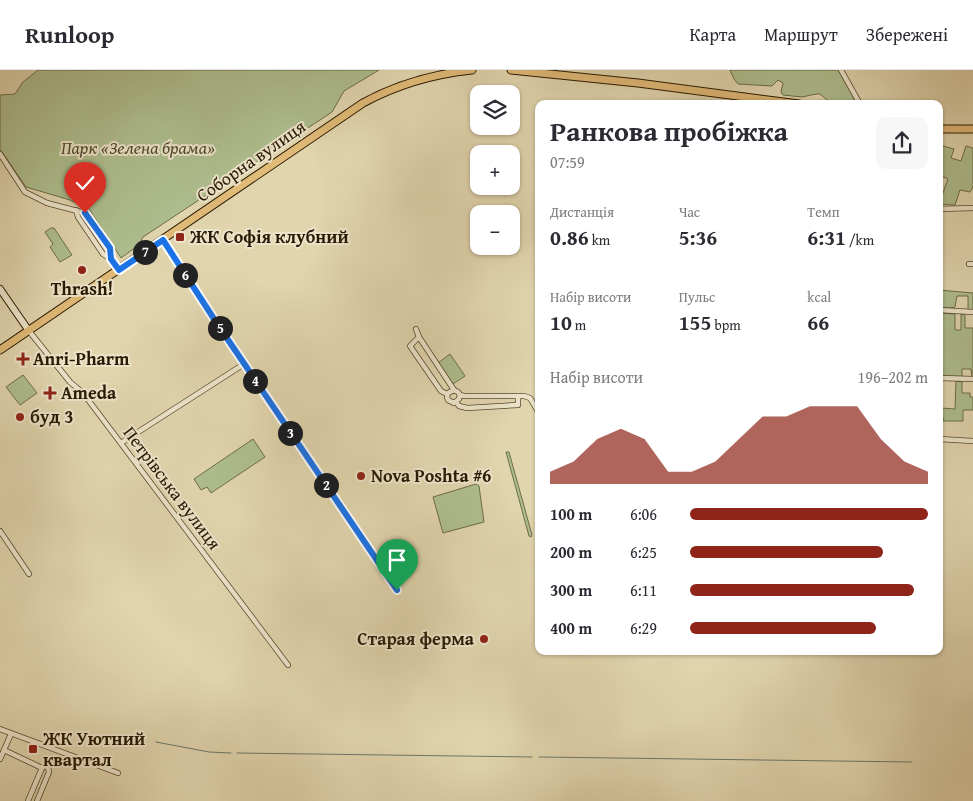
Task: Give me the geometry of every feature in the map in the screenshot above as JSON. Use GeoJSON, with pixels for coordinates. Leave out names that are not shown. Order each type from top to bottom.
{"type":"FeatureCollection","features":[{"type":"Feature","properties":{"kind":"main road"},"geometry":{"type":"LineString","coordinates":[[0,350],[349,112],[376,96],[405,84],[426,78],[472,70]]}},
{"type":"Feature","properties":{"kind":"main road"},"geometry":{"type":"LineString","coordinates":[[511,70],[638,83],[768,100]]}},
{"type":"Feature","properties":{"kind":"main road"},"geometry":{"type":"LineString","coordinates":[[943,129],[973,129]]}},
{"type":"Feature","properties":{"kind":"main road"},"geometry":{"type":"LineString","coordinates":[[1,293],[29,331]]}},
{"type":"Feature","properties":{"kind":"street"},"geometry":{"type":"LineString","coordinates":[[842,70],[858,100]]}},
{"type":"Feature","properties":{"kind":"street"},"geometry":{"type":"LineString","coordinates":[[0,154],[25,192],[47,203],[85,213],[110,248],[111,259]]}},
{"type":"Feature","properties":{"kind":"street"},"geometry":{"type":"LineString","coordinates":[[943,209],[973,208]]}},
{"type":"Feature","properties":{"kind":"street"},"geometry":{"type":"LineString","coordinates":[[76,210],[78,217],[103,254],[111,259],[119,270]]}},
{"type":"Feature","properties":{"kind":"street"},"geometry":{"type":"LineString","coordinates":[[163,240],[244,364],[397,590]]}},
{"type":"Feature","properties":{"kind":"street"},"geometry":{"type":"LineString","coordinates":[[943,310],[973,312]]}},
{"type":"Feature","properties":{"kind":"street"},"geometry":{"type":"LineString","coordinates":[[416,329],[419,337],[454,390],[460,395],[518,396],[530,398],[535,406]]}},
{"type":"Feature","properties":{"kind":"street","name":"Петрівська вулиця"},"geometry":{"type":"LineString","coordinates":[[29,331],[70,382],[83,393],[288,665]]}},
{"type":"Feature","properties":{"kind":"street"},"geometry":{"type":"LineString","coordinates":[[419,337],[410,346],[441,391],[447,394]]}},
{"type":"Feature","properties":{"kind":"street"},"geometry":{"type":"LineString","coordinates":[[121,443],[244,364]]}},
{"type":"Feature","properties":{"kind":"street"},"geometry":{"type":"LineString","coordinates":[[943,378],[973,379]]}},
{"type":"Feature","properties":{"kind":"street"},"geometry":{"type":"LineString","coordinates":[[447,394],[454,390]]}},
{"type":"Feature","properties":{"kind":"street"},"geometry":{"type":"LineString","coordinates":[[447,394],[448,400],[452,403],[456,402],[462,407],[467,408],[518,405],[518,396]]}},
{"type":"Feature","properties":{"kind":"street"},"geometry":{"type":"LineString","coordinates":[[456,402],[459,400],[460,395]]}},
{"type":"Feature","properties":{"kind":"street"},"geometry":{"type":"LineString","coordinates":[[943,439],[973,441]]}},
{"type":"Feature","properties":{"kind":"street"},"geometry":{"type":"LineString","coordinates":[[0,531],[29,574]]}},
{"type":"Feature","properties":{"kind":"street"},"geometry":{"type":"LineString","coordinates":[[0,729],[118,773]]}},
{"type":"Feature","properties":{"kind":"street"},"geometry":{"type":"LineString","coordinates":[[0,759],[11,734]]}},
{"type":"Feature","properties":{"kind":"street"},"geometry":{"type":"LineString","coordinates":[[4,750],[42,768],[44,766],[48,767],[49,772],[37,801]]}},
{"type":"Feature","properties":{"kind":"street"},"geometry":{"type":"LineString","coordinates":[[28,801],[42,768]]}},
{"type":"Feature","properties":{"kind":"green space","name":"Парк «Зелена брама»"},"geometry":{"type":"Polygon","coordinates":[[[38,70],[379,70],[344,91],[332,112],[143,237],[139,245],[121,258],[89,209],[70,200],[26,187],[0,149],[0,95],[15,94],[23,82],[38,70]]]}},
{"type":"Feature","properties":{"kind":"green space"},"geometry":{"type":"Polygon","coordinates":[[[730,70],[839,70],[854,100],[827,100],[820,94],[802,97],[783,95],[781,92],[783,83],[778,80],[772,86],[738,84],[730,70]]]}},
{"type":"Feature","properties":{"kind":"green space"},"geometry":{"type":"Polygon","coordinates":[[[943,146],[954,149],[951,158],[961,161],[966,146],[973,148],[973,187],[970,192],[960,190],[955,205],[943,204],[943,193],[948,179],[943,177],[943,146]]]}},
{"type":"Feature","properties":{"kind":"green space"},"geometry":{"type":"Polygon","coordinates":[[[54,228],[72,255],[60,262],[50,247],[53,244],[45,232],[54,228]]]}},
{"type":"Feature","properties":{"kind":"green space"},"geometry":{"type":"Polygon","coordinates":[[[943,290],[973,293],[973,310],[968,310],[968,296],[957,296],[955,307],[943,308],[943,290]]]}},
{"type":"Feature","properties":{"kind":"green space"},"geometry":{"type":"Polygon","coordinates":[[[943,313],[955,314],[955,330],[961,330],[961,314],[965,315],[965,328],[973,328],[973,378],[971,369],[962,369],[962,377],[943,376],[943,313]]]}},
{"type":"Feature","properties":{"kind":"green space"},"geometry":{"type":"Polygon","coordinates":[[[450,354],[465,376],[453,384],[438,363],[450,354]]]}},
{"type":"Feature","properties":{"kind":"green space"},"geometry":{"type":"Polygon","coordinates":[[[23,375],[37,393],[20,405],[6,387],[23,375]]]}},
{"type":"Feature","properties":{"kind":"green space"},"geometry":{"type":"Polygon","coordinates":[[[956,381],[962,382],[962,393],[970,393],[970,397],[973,397],[973,410],[963,410],[963,421],[943,421],[943,408],[955,409],[956,381]]]}},
{"type":"Feature","properties":{"kind":"green space"},"geometry":{"type":"Polygon","coordinates":[[[253,439],[265,457],[211,493],[207,487],[201,490],[194,479],[253,439]]]}},
{"type":"Feature","properties":{"kind":"green space"},"geometry":{"type":"Polygon","coordinates":[[[506,452],[509,452],[531,537],[529,536],[506,452]]]}},
{"type":"Feature","properties":{"kind":"green space"},"geometry":{"type":"Polygon","coordinates":[[[476,484],[479,486],[484,522],[443,533],[433,497],[476,484]]]}},
{"type":"Feature","properties":{"kind":"waterway"},"geometry":{"type":"LineString","coordinates":[[156,742],[209,752],[231,753]]}},
{"type":"Feature","properties":{"kind":"waterway"},"geometry":{"type":"LineString","coordinates":[[237,753],[532,757]]}},
{"type":"Feature","properties":{"kind":"waterway"},"geometry":{"type":"LineString","coordinates":[[539,757],[912,762]]}},
{"type":"Feature","properties":{"kind":"place","name":"ЖК Софія клубний"},"geometry":{"type":"Point","coordinates":[180,237]}},
{"type":"Feature","properties":{"kind":"place","name":"Thrash!"},"geometry":{"type":"Point","coordinates":[82,270]}},
{"type":"Feature","properties":{"kind":"place","name":"Anri-Pharm"},"geometry":{"type":"Point","coordinates":[23,359]}},
{"type":"Feature","properties":{"kind":"place","name":"Ameda"},"geometry":{"type":"Point","coordinates":[50,393]}},
{"type":"Feature","properties":{"kind":"place","name":"буд 3"},"geometry":{"type":"Point","coordinates":[20,417]}},
{"type":"Feature","properties":{"kind":"place","name":"Nova Poshta #6"},"geometry":{"type":"Point","coordinates":[361,476]}},
{"type":"Feature","properties":{"kind":"place","name":"Старая ферма"},"geometry":{"type":"Point","coordinates":[484,639]}},
{"type":"Feature","properties":{"kind":"place","name":"ЖК Уютний квартал"},"geometry":{"type":"Point","coordinates":[33,749]}},
{"type":"Feature","properties":{"kind":"route"},"geometry":{"type":"LineString","coordinates":[[85,213],[110,248],[111,259],[119,270],[163,240],[216,322],[397,590]]}}]}
